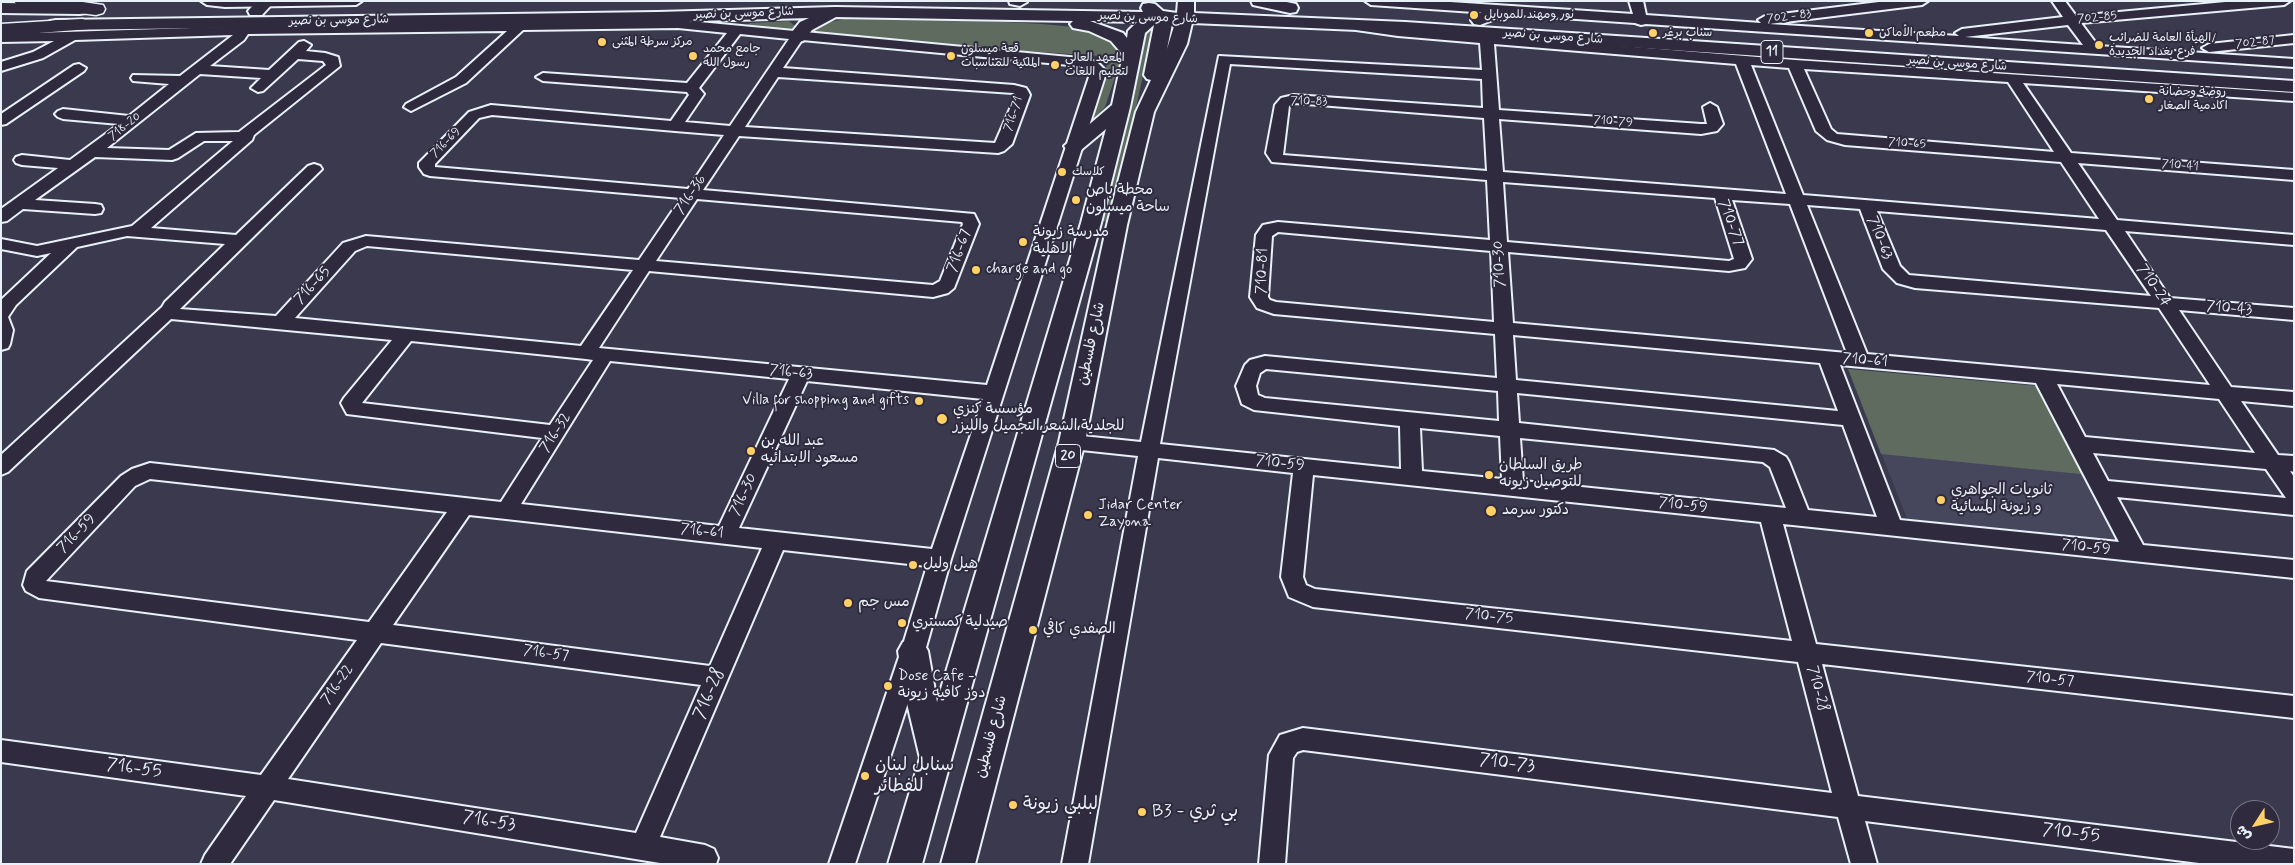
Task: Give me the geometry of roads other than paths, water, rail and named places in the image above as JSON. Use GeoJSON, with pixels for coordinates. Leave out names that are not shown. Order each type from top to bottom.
{"type":"FeatureCollection","features":[{"type":"Feature","properties":{"kind":"highway"},"geometry":{"type":"LineString","coordinates":[[23,1],[96,9]]}},
{"type":"Feature","properties":{"kind":"highway"},"geometry":{"type":"LineString","coordinates":[[1,30],[77,30]]}},
{"type":"Feature","properties":{"kind":"main road","name":"شارع موسى بن نصير"},"geometry":{"type":"LineString","coordinates":[[1,8],[96,9],[1075,1]]}},
{"type":"Feature","properties":{"kind":"main road"},"geometry":{"type":"LineString","coordinates":[[1120,1],[1203,10],[1401,14]]}},
{"type":"Feature","properties":{"kind":"main road"},"geometry":{"type":"LineString","coordinates":[[1259,1],[1290,8]]}},
{"type":"Feature","properties":{"kind":"main road","name":"شارع موسى بن نصير"},"geometry":{"type":"LineString","coordinates":[[1171,7],[1251,22],[1579,38],[2294,87]]}},
{"type":"Feature","properties":{"kind":"main road","name":"شارع موسى بن نصير"},"geometry":{"type":"LineString","coordinates":[[1,25],[77,30],[220,23],[835,12],[942,14],[1171,7],[1290,8],[1401,14],[2294,76]]}},
{"type":"Feature","properties":{"kind":"main road"},"geometry":{"type":"LineString","coordinates":[[905,864],[1091,223],[1121,108],[1137,31],[1148,21],[1171,7]]}},
{"type":"Feature","properties":{"kind":"main road"},"geometry":{"type":"LineString","coordinates":[[1145,112],[1163,24],[1171,7]]}},
{"type":"Feature","properties":{"kind":"main road","name":"شارع فلسطين"},"geometry":{"type":"LineString","coordinates":[[958,864],[1072,442],[1117,225],[1145,112],[1176,50],[1171,7]]}},
{"type":"Feature","properties":{"kind":"main road"},"geometry":{"type":"LineString","coordinates":[[1480,20],[1494,13],[1510,11]]}},
{"type":"Feature","properties":{"kind":"main road"},"geometry":{"type":"LineString","coordinates":[[790,13],[797,16],[802,31],[835,12]]}},
{"type":"Feature","properties":{"kind":"main road"},"geometry":{"type":"LineString","coordinates":[[942,14],[1087,25],[1117,37],[1133,56]]}},
{"type":"Feature","properties":{"kind":"main road"},"geometry":{"type":"LineString","coordinates":[[318,29],[341,21]]}},
{"type":"Feature","properties":{"kind":"main road"},"geometry":{"type":"LineString","coordinates":[[1176,50],[1193,38],[1208,32],[1251,22]]}},
{"type":"Feature","properties":{"kind":"main road"},"geometry":{"type":"LineString","coordinates":[[1074,146],[1121,108]]}},
{"type":"Feature","properties":{"kind":"main road"},"geometry":{"type":"LineString","coordinates":[[1091,223],[1117,225]]}},
{"type":"Feature","properties":{"kind":"main road"},"geometry":{"type":"LineString","coordinates":[[913,651],[920,695],[936,758]]}},
{"type":"Feature","properties":{"kind":"street"},"geometry":{"type":"LineString","coordinates":[[207,1],[261,7],[356,1]]}},
{"type":"Feature","properties":{"kind":"street"},"geometry":{"type":"LineString","coordinates":[[1015,1],[1020,2]]}},
{"type":"Feature","properties":{"kind":"street"},"geometry":{"type":"LineString","coordinates":[[1372,1],[1455,4],[1510,11],[1552,8],[1641,20],[2294,63]]}},
{"type":"Feature","properties":{"kind":"street"},"geometry":{"type":"LineString","coordinates":[[1636,1],[1641,20]]}},
{"type":"Feature","properties":{"kind":"street","name":"702 - 83"},"geometry":{"type":"LineString","coordinates":[[1715,25],[1922,1]]}},
{"type":"Feature","properties":{"kind":"street"},"geometry":{"type":"LineString","coordinates":[[2058,1],[2094,50]]}},
{"type":"Feature","properties":{"kind":"street","name":"702-85"},"geometry":{"type":"LineString","coordinates":[[1910,39],[2072,20],[2284,1]]}},
{"type":"Feature","properties":{"kind":"street"},"geometry":{"type":"LineString","coordinates":[[220,23],[238,32]]}},
{"type":"Feature","properties":{"kind":"street"},"geometry":{"type":"LineString","coordinates":[[1,38],[77,30],[238,32],[318,29],[678,24],[737,29],[802,31],[1080,62],[1092,65],[1098,70],[1098,76],[940,559],[913,651],[842,864]]}},
{"type":"Feature","properties":{"kind":"street"},"geometry":{"type":"LineString","coordinates":[[411,107],[461,80],[520,26]]}},
{"type":"Feature","properties":{"kind":"street"},"geometry":{"type":"LineString","coordinates":[[1352,26],[1487,40],[1795,64],[2294,97]]}},
{"type":"Feature","properties":{"kind":"street"},"geometry":{"type":"LineString","coordinates":[[258,88],[318,29]]}},
{"type":"Feature","properties":{"kind":"street"},"geometry":{"type":"LineString","coordinates":[[691,88],[737,29]]}},
{"type":"Feature","properties":{"kind":"street"},"geometry":{"type":"LineString","coordinates":[[1,67],[38,55],[77,30]]}},
{"type":"Feature","properties":{"kind":"street","name":"716-36"},"geometry":{"type":"LineString","coordinates":[[596,354],[645,265],[802,31]]}},
{"type":"Feature","properties":{"kind":"street","name":"718-20"},"geometry":{"type":"LineString","coordinates":[[8,211],[92,152],[184,81],[239,37],[241,34],[238,32]]}},
{"type":"Feature","properties":{"kind":"street","name":"702-87"},"geometry":{"type":"LineString","coordinates":[[2156,54],[2294,39]]}},
{"type":"Feature","properties":{"kind":"street","name":"710-30"},"geometry":{"type":"LineString","coordinates":[[1487,40],[1513,488]]}},
{"type":"Feature","properties":{"kind":"street"},"geometry":{"type":"LineString","coordinates":[[242,137],[334,66],[333,60],[326,57],[294,54]]}},
{"type":"Feature","properties":{"kind":"street"},"geometry":{"type":"LineString","coordinates":[[1075,864],[1149,451],[1224,59],[1489,75]]}},
{"type":"Feature","properties":{"kind":"street"},"geometry":{"type":"LineString","coordinates":[[1742,60],[1860,361]]}},
{"type":"Feature","properties":{"kind":"street","name":"710-65"},"geometry":{"type":"LineString","coordinates":[[1795,64],[1824,131],[1832,137],[1845,140],[2065,156]]}},
{"type":"Feature","properties":{"kind":"street"},"geometry":{"type":"LineString","coordinates":[[1,121],[79,68]]}},
{"type":"Feature","properties":{"kind":"street"},"geometry":{"type":"LineString","coordinates":[[197,70],[272,74]]}},
{"type":"Feature","properties":{"kind":"street","name":"716-71"},"geometry":{"type":"LineString","coordinates":[[734,131],[998,148],[1004,144],[1023,95],[1021,91],[1014,90],[773,72]]}},
{"type":"Feature","properties":{"kind":"street"},"geometry":{"type":"LineString","coordinates":[[543,77],[691,88],[697,94],[675,126]]}},
{"type":"Feature","properties":{"kind":"street"},"geometry":{"type":"LineString","coordinates":[[138,78],[184,81]]}},
{"type":"Feature","properties":{"kind":"street","name":"710-24"},"geometry":{"type":"LineString","coordinates":[[2012,78],[2294,494]]}},
{"type":"Feature","properties":{"kind":"street","name":"710-83"},"geometry":{"type":"LineString","coordinates":[[1491,113],[1294,99],[1286,100],[1282,105],[1274,153],[1278,159],[1287,160],[1495,175]]}},
{"type":"Feature","properties":{"kind":"street","name":"710-79"},"geometry":{"type":"LineString","coordinates":[[1491,113],[1701,129],[1712,128],[1715,124],[1710,107]]}},
{"type":"Feature","properties":{"kind":"street","name":"716-69"},"geometry":{"type":"LineString","coordinates":[[692,193],[430,171],[426,167],[426,163],[474,116],[491,110],[734,131]]}},
{"type":"Feature","properties":{"kind":"street"},"geometry":{"type":"LineString","coordinates":[[63,114],[132,121]]}},
{"type":"Feature","properties":{"kind":"street"},"geometry":{"type":"LineString","coordinates":[[92,152],[172,155],[201,136],[247,137],[136,232]]}},
{"type":"Feature","properties":{"kind":"street","name":"710-41"},"geometry":{"type":"LineString","coordinates":[[2065,156],[2294,175]]}},
{"type":"Feature","properties":{"kind":"street"},"geometry":{"type":"LineString","coordinates":[[22,160],[74,165]]}},
{"type":"Feature","properties":{"kind":"street"},"geometry":{"type":"LineString","coordinates":[[1,467],[171,309],[176,299],[314,169]]}},
{"type":"Feature","properties":{"kind":"street","name":"710-77"},"geometry":{"type":"LineString","coordinates":[[1495,175],[1722,194],[1743,259],[1740,264],[1729,266],[1499,246]]}},
{"type":"Feature","properties":{"kind":"street","name":"716-67"},"geometry":{"type":"LineString","coordinates":[[645,265],[933,291],[942,289],[948,284],[971,224],[968,218],[961,216],[692,193]]}},
{"type":"Feature","properties":{"kind":"street"},"geometry":{"type":"LineString","coordinates":[[1722,194],[1866,205]]}},
{"type":"Feature","properties":{"kind":"street","name":"710-63"},"geometry":{"type":"LineString","coordinates":[[2112,226],[1866,205],[1892,269],[1903,279],[1914,282],[2164,303]]}},
{"type":"Feature","properties":{"kind":"street"},"geometry":{"type":"LineString","coordinates":[[8,211],[95,209]]}},
{"type":"Feature","properties":{"kind":"street"},"geometry":{"type":"LineString","coordinates":[[2112,226],[2294,240]]}},
{"type":"Feature","properties":{"kind":"street","name":"710-81"},"geometry":{"type":"LineString","coordinates":[[1499,246],[1278,227],[1269,229],[1264,235],[1259,296],[1263,304],[1274,308],[1504,329]]}},
{"type":"Feature","properties":{"kind":"street"},"geometry":{"type":"LineString","coordinates":[[1,244],[37,251],[116,233],[136,232],[238,240]]}},
{"type":"Feature","properties":{"kind":"street","name":"716-65"},"geometry":{"type":"LineString","coordinates":[[596,354],[284,322],[283,318],[349,247],[366,241],[645,265]]}},
{"type":"Feature","properties":{"kind":"street"},"geometry":{"type":"LineString","coordinates":[[2,327],[10,301],[72,243]]}},
{"type":"Feature","properties":{"kind":"street","name":"710-43"},"geometry":{"type":"LineString","coordinates":[[2164,303],[2294,314]]}},
{"type":"Feature","properties":{"kind":"street"},"geometry":{"type":"LineString","coordinates":[[171,309],[179,316],[264,323],[284,322]]}},
{"type":"Feature","properties":{"kind":"street","name":"710-61"},"geometry":{"type":"LineString","coordinates":[[1504,329],[2226,394]]}},
{"type":"Feature","properties":{"kind":"street"},"geometry":{"type":"LineString","coordinates":[[406,335],[351,403],[354,408],[556,433]]}},
{"type":"Feature","properties":{"kind":"street","name":"716-63"},"geometry":{"type":"LineString","coordinates":[[596,354],[995,393]]}},
{"type":"Feature","properties":{"kind":"street","name":"716-32"},"geometry":{"type":"LineString","coordinates":[[506,510],[556,433],[596,354]]}},
{"type":"Feature","properties":{"kind":"street"},"geometry":{"type":"LineString","coordinates":[[1828,358],[1892,528]]}},
{"type":"Feature","properties":{"kind":"street"},"geometry":{"type":"LineString","coordinates":[[1800,518],[1782,466],[1767,455],[1261,405],[1248,398],[1246,386],[1252,370],[1264,362],[1851,419]]}},
{"type":"Feature","properties":{"kind":"street","name":"716-30"},"geometry":{"type":"LineString","coordinates":[[725,535],[801,374]]}},
{"type":"Feature","properties":{"kind":"street"},"geometry":{"type":"LineString","coordinates":[[2043,377],[2136,553]]}},
{"type":"Feature","properties":{"kind":"street"},"geometry":{"type":"LineString","coordinates":[[2226,394],[2294,399]]}},
{"type":"Feature","properties":{"kind":"street"},"geometry":{"type":"LineString","coordinates":[[1410,420],[1412,478]]}},
{"type":"Feature","properties":{"kind":"street","name":"710-59"},"geometry":{"type":"LineString","coordinates":[[1072,442],[2294,569]]}},
{"type":"Feature","properties":{"kind":"street"},"geometry":{"type":"LineString","coordinates":[[2078,444],[2294,464]]}},
{"type":"Feature","properties":{"kind":"street","name":"710-75"},"geometry":{"type":"LineString","coordinates":[[1304,467],[1292,577],[1297,591],[1313,598],[1807,654]]}},
{"type":"Feature","properties":{"kind":"street","name":"716-59"},"geometry":{"type":"LineString","coordinates":[[375,632],[39,589],[34,585],[35,577],[128,481],[138,474],[150,471],[463,506]]}},
{"type":"Feature","properties":{"kind":"street"},"geometry":{"type":"LineString","coordinates":[[2102,488],[2294,507]]}},
{"type":"Feature","properties":{"kind":"street","name":"716-61"},"geometry":{"type":"LineString","coordinates":[[463,506],[940,559]]}},
{"type":"Feature","properties":{"kind":"street","name":"716-22"},"geometry":{"type":"LineString","coordinates":[[214,864],[463,506]]}},
{"type":"Feature","properties":{"kind":"street","name":"710-28"},"geometry":{"type":"LineString","coordinates":[[1770,515],[1864,864]]}},
{"type":"Feature","properties":{"kind":"street","name":"716-28"},"geometry":{"type":"LineString","coordinates":[[643,847],[776,540]]}},
{"type":"Feature","properties":{"kind":"street","name":"716-57"},"geometry":{"type":"LineString","coordinates":[[375,632],[717,677]]}},
{"type":"Feature","properties":{"kind":"street","name":"710-57"},"geometry":{"type":"LineString","coordinates":[[1807,654],[2294,707]]}},
{"type":"Feature","properties":{"kind":"street","name":"710-73"},"geometry":{"type":"LineString","coordinates":[[1272,864],[1281,755],[1289,743],[1303,739],[1849,807]]}},
{"type":"Feature","properties":{"kind":"street","name":"716-55"},"geometry":{"type":"LineString","coordinates":[[1,750],[267,787]]}},
{"type":"Feature","properties":{"kind":"street","name":"716-53"},"geometry":{"type":"LineString","coordinates":[[267,787],[705,858],[703,864]]}},
{"type":"Feature","properties":{"kind":"street","name":"710-55"},"geometry":{"type":"LineString","coordinates":[[1849,807],[2294,862]]}},
{"type":"Feature","properties":{"kind":"place","name":"نور ومهند للموبايل"},"geometry":{"type":"Point","coordinates":[1474,15]}},
{"type":"Feature","properties":{"kind":"place","name":"سناب برغر"},"geometry":{"type":"Point","coordinates":[1653,33]}},
{"type":"Feature","properties":{"kind":"place","name":"مطعم الأماكن"},"geometry":{"type":"Point","coordinates":[1869,33]}},
{"type":"Feature","properties":{"kind":"place","name":"مركز سرطة المثنى"},"geometry":{"type":"Point","coordinates":[602,42]}},
{"type":"Feature","properties":{"kind":"place","name":"الهيأة العامة للضرائب/ فرع بغداد الجديدة"},"geometry":{"type":"Point","coordinates":[2099,45]}},
{"type":"Feature","properties":{"kind":"place","name":"جامع محمد رسول الله"},"geometry":{"type":"Point","coordinates":[693,56]}},
{"type":"Feature","properties":{"kind":"place","name":"قعة ميسلون الملكية للمناسبات"},"geometry":{"type":"Point","coordinates":[951,56]}},
{"type":"Feature","properties":{"kind":"place","name":"المعهد العالي لتعليم اللغات"},"geometry":{"type":"Point","coordinates":[1055,65]}},
{"type":"Feature","properties":{"kind":"place","name":"روضة وحضانة اكادمية الصغار"},"geometry":{"type":"Point","coordinates":[2149,99]}},
{"type":"Feature","properties":{"kind":"place","name":"كلاسك"},"geometry":{"type":"Point","coordinates":[1062,172]}},
{"type":"Feature","properties":{"kind":"place","name":"محطة باص ساحة ميسلون"},"geometry":{"type":"Point","coordinates":[1076,200]}},
{"type":"Feature","properties":{"kind":"place","name":"مدرسة زيونة الاهلية"},"geometry":{"type":"Point","coordinates":[1023,242]}},
{"type":"Feature","properties":{"kind":"place","name":"charge and go"},"geometry":{"type":"Point","coordinates":[976,270]}},
{"type":"Feature","properties":{"kind":"place","name":"Villa for shopping and gifts"},"geometry":{"type":"Point","coordinates":[919,401]}},
{"type":"Feature","properties":{"kind":"place","name":"مؤسسة كنزي للجلدية،الشعر،التجميل والليزر"},"geometry":{"type":"Point","coordinates":[942,419]}},
{"type":"Feature","properties":{"kind":"place","name":"عبد الله بن مسعود الابتدائيه"},"geometry":{"type":"Point","coordinates":[751,451]}},
{"type":"Feature","properties":{"kind":"place","name":"طريق السلطان للتوصيل زيونه"},"geometry":{"type":"Point","coordinates":[1489,475]}},
{"type":"Feature","properties":{"kind":"place","name":"ثانويات الجواهري و زيونة المسائية"},"geometry":{"type":"Point","coordinates":[1941,500]}},
{"type":"Feature","properties":{"kind":"place","name":"دكتور سرمد"},"geometry":{"type":"Point","coordinates":[1491,511]}},
{"type":"Feature","properties":{"kind":"place","name":"Jidar Center Zayona"},"geometry":{"type":"Point","coordinates":[1088,515]}},
{"type":"Feature","properties":{"kind":"place","name":"هيل وليل"},"geometry":{"type":"Point","coordinates":[913,565]}},
{"type":"Feature","properties":{"kind":"place","name":"مس جم"},"geometry":{"type":"Point","coordinates":[848,603]}},
{"type":"Feature","properties":{"kind":"place","name":"صيدلية كمستري"},"geometry":{"type":"Point","coordinates":[902,623]}},
{"type":"Feature","properties":{"kind":"place","name":"الصفدي كافي"},"geometry":{"type":"Point","coordinates":[1033,630]}},
{"type":"Feature","properties":{"kind":"place","name":"Dose Cafe - دوز كافيه زيونة"},"geometry":{"type":"Point","coordinates":[888,686]}},
{"type":"Feature","properties":{"kind":"place","name":"سنابل لبنان للفطائر"},"geometry":{"type":"Point","coordinates":[865,776]}},
{"type":"Feature","properties":{"kind":"place","name":"لبلبي زيونة"},"geometry":{"type":"Point","coordinates":[1013,805]}},
{"type":"Feature","properties":{"kind":"place","name":"B3 - بي ثري"},"geometry":{"type":"Point","coordinates":[1142,812]}}]}
